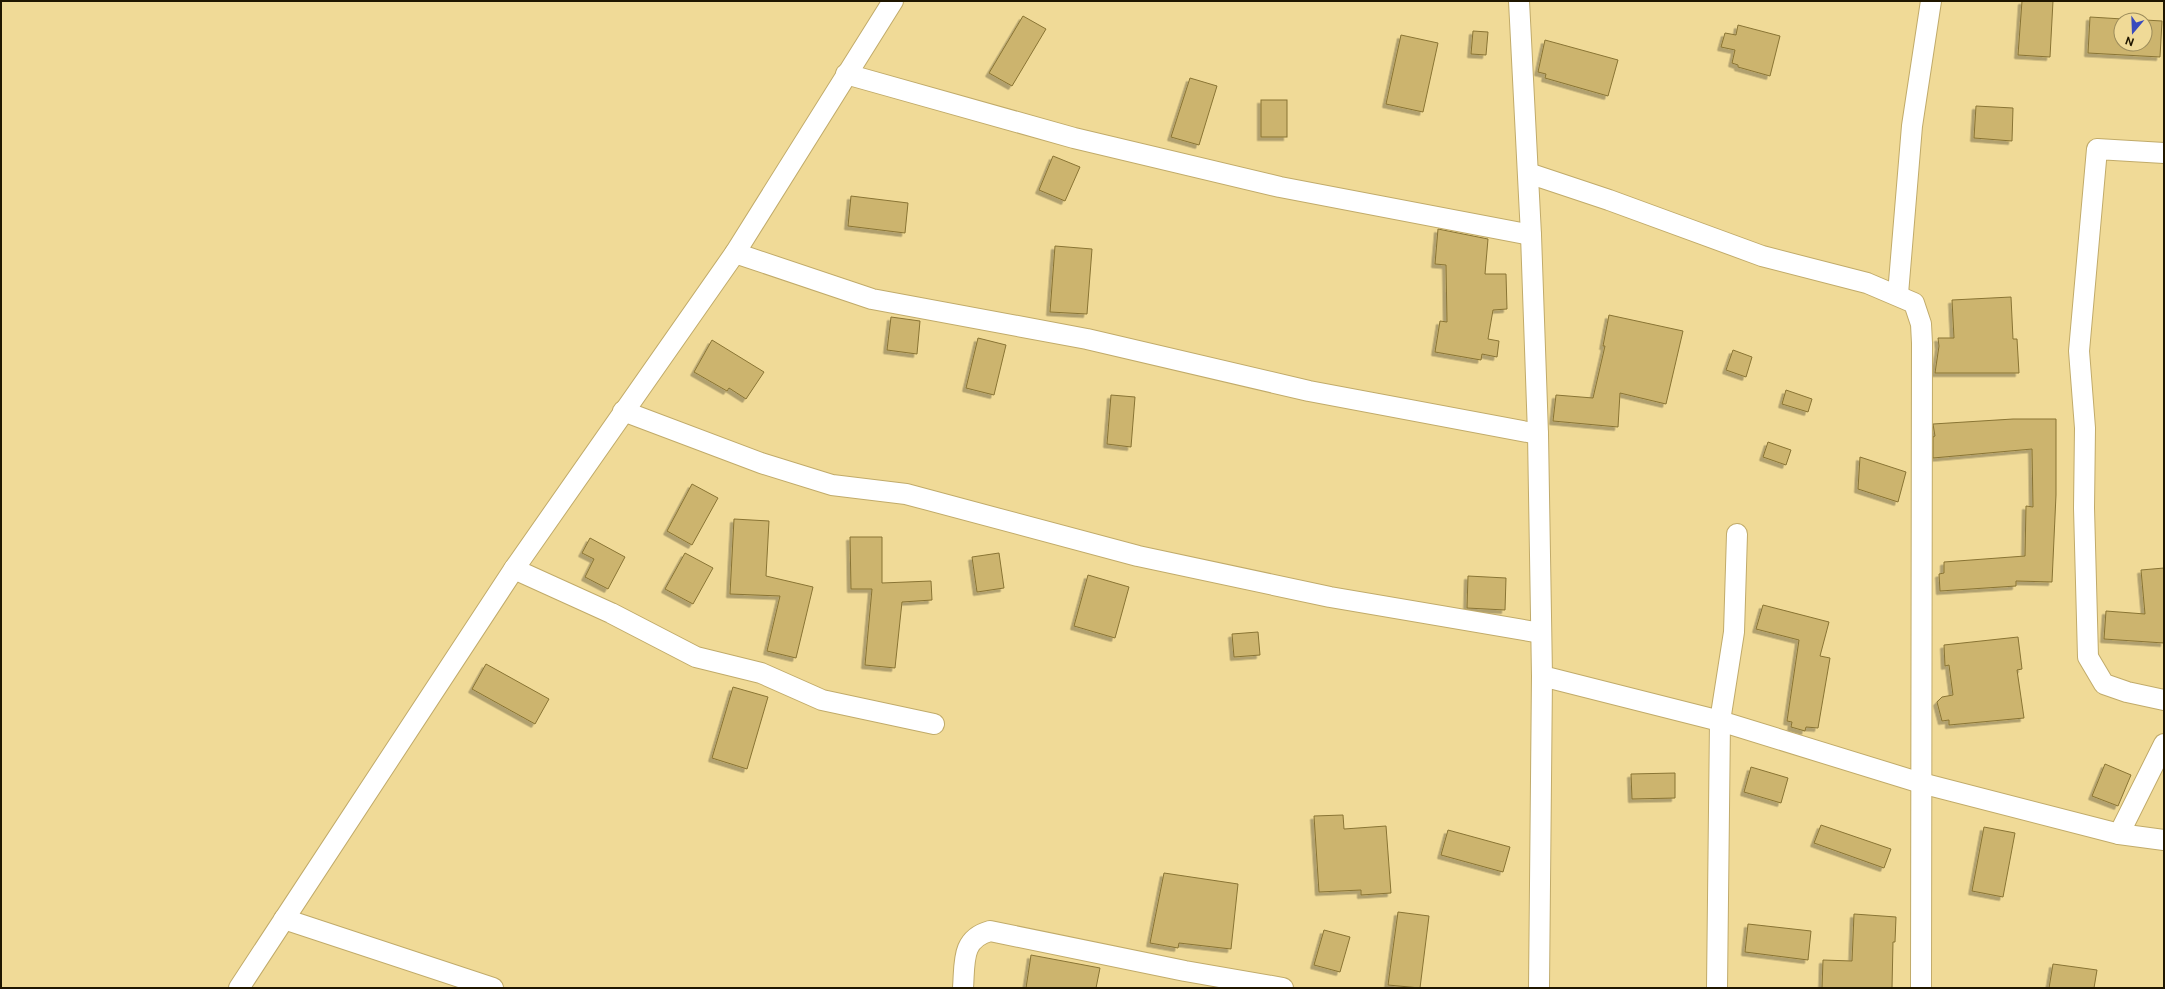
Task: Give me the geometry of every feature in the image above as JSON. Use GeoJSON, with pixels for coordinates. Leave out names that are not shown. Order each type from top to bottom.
{"type":"FeatureCollection","features":[{"type":"Feature","properties":{"kind":"street"},"geometry":{"type":"LineString","coordinates":[[239,988],[514,569],[623,411],[735,253],[893,1]]}},
{"type":"Feature","properties":{"kind":"street"},"geometry":{"type":"LineString","coordinates":[[1519,1],[1531,235],[1538,434],[1542,676],[1538,988]]}},
{"type":"Feature","properties":{"kind":"street"},"geometry":{"type":"LineString","coordinates":[[1898,294],[1912,126],[1931,1]]}},
{"type":"Feature","properties":{"kind":"street"},"geometry":{"type":"LineString","coordinates":[[846,74],[1074,138],[1280,187],[1531,235]]}},
{"type":"Feature","properties":{"kind":"street"},"geometry":{"type":"LineString","coordinates":[[2164,153],[2097,149],[2079,351],[2085,428],[2084,508],[2088,656],[2104,684],[2127,692],[2164,700]]}},
{"type":"Feature","properties":{"kind":"street"},"geometry":{"type":"LineString","coordinates":[[1528,173],[1609,200],[1762,256],[1867,283],[1898,294],[1914,303],[1921,324],[1922,343],[1921,988]]}},
{"type":"Feature","properties":{"kind":"street"},"geometry":{"type":"LineString","coordinates":[[735,253],[872,299],[1087,338],[1309,391],[1538,434]]}},
{"type":"Feature","properties":{"kind":"street"},"geometry":{"type":"LineString","coordinates":[[623,411],[761,463],[832,485],[906,494],[1138,556],[1330,597],[1541,633]]}},
{"type":"Feature","properties":{"kind":"street"},"geometry":{"type":"LineString","coordinates":[[1717,988],[1720,721],[1734,632],[1736,534]]}},
{"type":"Feature","properties":{"kind":"street"},"geometry":{"type":"LineString","coordinates":[[514,569],[611,613],[696,657],[761,673],[822,700],[934,724]]}},
{"type":"Feature","properties":{"kind":"street"},"geometry":{"type":"LineString","coordinates":[[1542,676],[1720,721],[1921,782],[2119,834],[2164,840]]}},
{"type":"Feature","properties":{"kind":"street"},"geometry":{"type":"LineString","coordinates":[[2119,834],[2164,744]]}},
{"type":"Feature","properties":{"kind":"street"},"geometry":{"type":"LineString","coordinates":[[284,919],[493,988]]}},
{"type":"Feature","properties":{"kind":"street"},"geometry":{"type":"LineString","coordinates":[[964,988],[965,960],[969,942],[978,934],[990,931],[1185,971],[1283,988]]}},
{"type":"Feature","properties":{"kind":"building"},"geometry":{"type":"Polygon","coordinates":[[[2022,1],[2053,1],[2050,57],[2018,55],[2022,1]]]}},
{"type":"Feature","properties":{"kind":"building"},"geometry":{"type":"Polygon","coordinates":[[[1023,16],[1046,29],[1012,86],[989,73],[1023,16]]]}},
{"type":"Feature","properties":{"kind":"building"},"geometry":{"type":"Polygon","coordinates":[[[2090,17],[2113,18],[2113,52],[2153,52],[2153,20],[2162,21],[2160,57],[2088,53],[2090,17]]]}},
{"type":"Feature","properties":{"kind":"building"},"geometry":{"type":"Polygon","coordinates":[[[1738,25],[1780,36],[1770,76],[1738,67],[1738,65],[1732,63],[1735,50],[1721,47],[1725,33],[1736,35],[1738,25]]]}},
{"type":"Feature","properties":{"kind":"building"},"geometry":{"type":"Polygon","coordinates":[[[1473,31],[1488,32],[1486,55],[1471,54],[1473,31]]]}},
{"type":"Feature","properties":{"kind":"building"},"geometry":{"type":"Polygon","coordinates":[[[1401,35],[1438,43],[1423,112],[1386,104],[1401,35]]]}},
{"type":"Feature","properties":{"kind":"building"},"geometry":{"type":"Polygon","coordinates":[[[1545,40],[1618,60],[1608,96],[1545,78],[1546,74],[1538,72],[1545,40]]]}},
{"type":"Feature","properties":{"kind":"building"},"geometry":{"type":"Polygon","coordinates":[[[1190,78],[1217,86],[1199,145],[1171,137],[1190,78]]]}},
{"type":"Feature","properties":{"kind":"building"},"geometry":{"type":"Polygon","coordinates":[[[1261,100],[1287,100],[1287,137],[1261,137],[1261,100]]]}},
{"type":"Feature","properties":{"kind":"building"},"geometry":{"type":"Polygon","coordinates":[[[1976,106],[2013,108],[2012,141],[1974,138],[1976,106]]]}},
{"type":"Feature","properties":{"kind":"building"},"geometry":{"type":"Polygon","coordinates":[[[1053,156],[1080,167],[1065,201],[1039,190],[1053,156]]]}},
{"type":"Feature","properties":{"kind":"building"},"geometry":{"type":"Polygon","coordinates":[[[851,196],[908,203],[905,233],[848,226],[851,196]]]}},
{"type":"Feature","properties":{"kind":"building"},"geometry":{"type":"Polygon","coordinates":[[[1438,229],[1488,239],[1485,274],[1506,274],[1507,309],[1493,310],[1488,339],[1499,341],[1497,357],[1482,354],[1481,360],[1435,352],[1440,321],[1447,322],[1446,265],[1435,264],[1438,229]]]}},
{"type":"Feature","properties":{"kind":"building"},"geometry":{"type":"Polygon","coordinates":[[[1055,246],[1092,249],[1087,314],[1050,312],[1055,246]]]}},
{"type":"Feature","properties":{"kind":"building"},"geometry":{"type":"Polygon","coordinates":[[[2011,297],[2013,339],[2017,339],[2019,373],[1935,373],[1939,346],[1938,338],[1954,338],[1952,300],[2011,297]]]}},
{"type":"Feature","properties":{"kind":"building"},"geometry":{"type":"Polygon","coordinates":[[[1609,315],[1683,331],[1666,404],[1620,393],[1618,427],[1553,421],[1556,395],[1593,398],[1605,346],[1603,346],[1609,315]]]}},
{"type":"Feature","properties":{"kind":"building"},"geometry":{"type":"Polygon","coordinates":[[[891,317],[920,321],[917,354],[887,350],[891,317]]]}},
{"type":"Feature","properties":{"kind":"building"},"geometry":{"type":"Polygon","coordinates":[[[978,338],[1006,345],[994,395],[966,388],[978,338]]]}},
{"type":"Feature","properties":{"kind":"building"},"geometry":{"type":"Polygon","coordinates":[[[712,340],[764,372],[746,399],[729,388],[727,391],[694,372],[712,340]]]}},
{"type":"Feature","properties":{"kind":"building"},"geometry":{"type":"Polygon","coordinates":[[[1733,350],[1752,357],[1746,377],[1726,370],[1733,350]]]}},
{"type":"Feature","properties":{"kind":"building"},"geometry":{"type":"Polygon","coordinates":[[[1786,390],[1812,399],[1808,412],[1782,404],[1786,390]]]}},
{"type":"Feature","properties":{"kind":"building"},"geometry":{"type":"Polygon","coordinates":[[[1111,395],[1135,397],[1131,447],[1107,444],[1111,395]]]}},
{"type":"Feature","properties":{"kind":"building"},"geometry":{"type":"Polygon","coordinates":[[[2013,419],[2056,419],[2056,495],[2052,582],[2016,581],[2016,586],[1940,591],[1939,574],[1944,573],[1944,562],[2025,556],[2026,506],[2033,507],[2032,449],[1933,458],[1933,437],[1935,436],[1933,424],[2013,419]]]}},
{"type":"Feature","properties":{"kind":"building"},"geometry":{"type":"Polygon","coordinates":[[[1768,442],[1791,450],[1786,465],[1763,457],[1768,442]]]}},
{"type":"Feature","properties":{"kind":"building"},"geometry":{"type":"Polygon","coordinates":[[[1860,457],[1906,472],[1898,502],[1858,489],[1860,457]]]}},
{"type":"Feature","properties":{"kind":"building"},"geometry":{"type":"Polygon","coordinates":[[[692,484],[718,498],[692,545],[667,531],[692,484]]]}},
{"type":"Feature","properties":{"kind":"building"},"geometry":{"type":"Polygon","coordinates":[[[734,519],[769,521],[766,576],[813,587],[796,658],[767,651],[780,596],[730,594],[734,519]]]}},
{"type":"Feature","properties":{"kind":"building"},"geometry":{"type":"Polygon","coordinates":[[[850,537],[882,537],[882,583],[931,581],[932,600],[902,602],[895,668],[865,665],[872,589],[851,589],[850,537]]]}},
{"type":"Feature","properties":{"kind":"building"},"geometry":{"type":"Polygon","coordinates":[[[590,538],[625,557],[608,589],[585,577],[594,559],[582,553],[590,538]]]}},
{"type":"Feature","properties":{"kind":"building"},"geometry":{"type":"Polygon","coordinates":[[[685,553],[713,568],[693,604],[665,589],[685,553]]]}},
{"type":"Feature","properties":{"kind":"building"},"geometry":{"type":"Polygon","coordinates":[[[999,553],[1004,588],[977,592],[972,557],[999,553]]]}},
{"type":"Feature","properties":{"kind":"building"},"geometry":{"type":"Polygon","coordinates":[[[2164,568],[2164,643],[2104,639],[2106,611],[2145,614],[2141,570],[2164,568]]]}},
{"type":"Feature","properties":{"kind":"building"},"geometry":{"type":"Polygon","coordinates":[[[1088,575],[1129,587],[1115,638],[1074,626],[1088,575]]]}},
{"type":"Feature","properties":{"kind":"building"},"geometry":{"type":"Polygon","coordinates":[[[1468,576],[1506,578],[1505,610],[1467,608],[1468,576]]]}},
{"type":"Feature","properties":{"kind":"building"},"geometry":{"type":"Polygon","coordinates":[[[1763,605],[1829,622],[1820,656],[1830,658],[1818,728],[1806,727],[1805,731],[1791,727],[1792,722],[1787,721],[1799,640],[1756,629],[1763,605]]]}},
{"type":"Feature","properties":{"kind":"building"},"geometry":{"type":"Polygon","coordinates":[[[1258,632],[1260,655],[1234,657],[1232,634],[1258,632]]]}},
{"type":"Feature","properties":{"kind":"building"},"geometry":{"type":"Polygon","coordinates":[[[2018,637],[2022,669],[2017,670],[2024,718],[1949,725],[1949,720],[1942,721],[1937,702],[1942,697],[1953,695],[1949,665],[1945,666],[1944,645],[2018,637]]]}},
{"type":"Feature","properties":{"kind":"building"},"geometry":{"type":"Polygon","coordinates":[[[486,664],[549,699],[535,724],[472,689],[486,664]]]}},
{"type":"Feature","properties":{"kind":"building"},"geometry":{"type":"Polygon","coordinates":[[[733,687],[768,697],[747,769],[712,758],[733,687]]]}},
{"type":"Feature","properties":{"kind":"building"},"geometry":{"type":"Polygon","coordinates":[[[2105,764],[2131,775],[2118,806],[2092,796],[2105,764]]]}},
{"type":"Feature","properties":{"kind":"building"},"geometry":{"type":"Polygon","coordinates":[[[1751,767],[1788,778],[1781,803],[1744,792],[1751,767]]]}},
{"type":"Feature","properties":{"kind":"building"},"geometry":{"type":"Polygon","coordinates":[[[1675,773],[1675,798],[1632,799],[1631,774],[1675,773]]]}},
{"type":"Feature","properties":{"kind":"building"},"geometry":{"type":"Polygon","coordinates":[[[1343,815],[1344,829],[1386,826],[1391,893],[1361,895],[1361,890],[1319,892],[1314,816],[1343,815]]]}},
{"type":"Feature","properties":{"kind":"building"},"geometry":{"type":"Polygon","coordinates":[[[1821,825],[1891,849],[1884,868],[1814,843],[1821,825]]]}},
{"type":"Feature","properties":{"kind":"building"},"geometry":{"type":"Polygon","coordinates":[[[1984,827],[2015,833],[2003,897],[1972,891],[1984,827]]]}},
{"type":"Feature","properties":{"kind":"building"},"geometry":{"type":"Polygon","coordinates":[[[1448,830],[1510,847],[1503,872],[1441,855],[1448,830]]]}},
{"type":"Feature","properties":{"kind":"building"},"geometry":{"type":"Polygon","coordinates":[[[1164,873],[1238,884],[1231,949],[1179,943],[1178,948],[1150,943],[1164,873]]]}},
{"type":"Feature","properties":{"kind":"building"},"geometry":{"type":"Polygon","coordinates":[[[1398,912],[1429,916],[1420,988],[1388,985],[1398,912]]]}},
{"type":"Feature","properties":{"kind":"building"},"geometry":{"type":"Polygon","coordinates":[[[1854,914],[1896,917],[1895,942],[1893,942],[1892,988],[1822,988],[1823,960],[1852,961],[1854,914]]]}},
{"type":"Feature","properties":{"kind":"building"},"geometry":{"type":"Polygon","coordinates":[[[1748,924],[1811,931],[1808,960],[1745,952],[1748,924]]]}},
{"type":"Feature","properties":{"kind":"building"},"geometry":{"type":"Polygon","coordinates":[[[1324,930],[1350,937],[1340,972],[1314,965],[1324,930]]]}},
{"type":"Feature","properties":{"kind":"building"},"geometry":{"type":"Polygon","coordinates":[[[1031,955],[1100,968],[1096,988],[1026,988],[1031,955]]]}},
{"type":"Feature","properties":{"kind":"building"},"geometry":{"type":"Polygon","coordinates":[[[2053,964],[2097,970],[2094,988],[2049,988],[2053,964]]]}}]}
